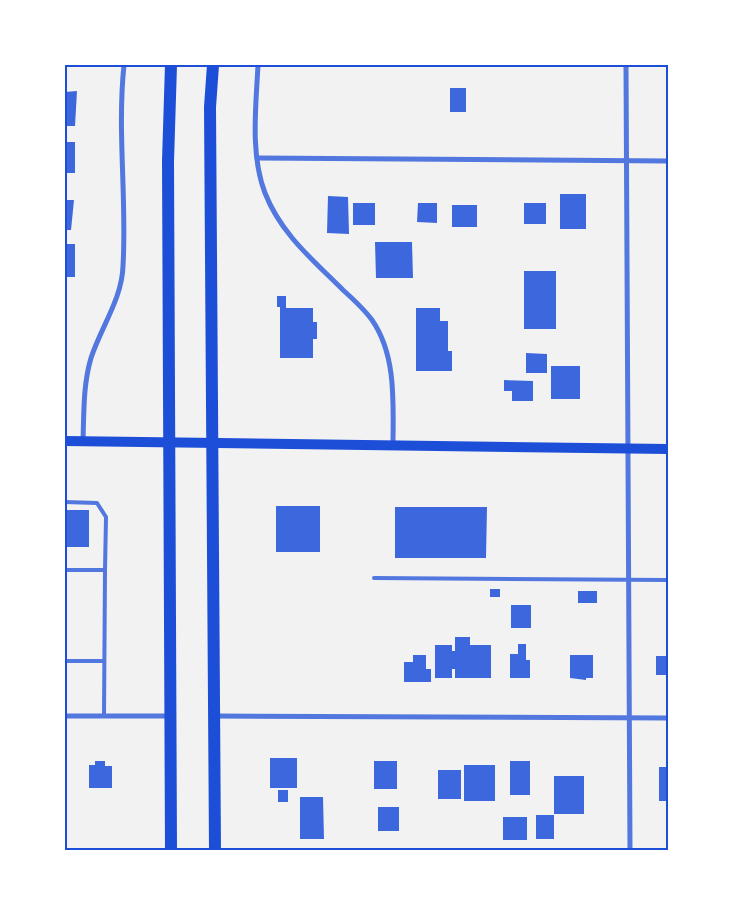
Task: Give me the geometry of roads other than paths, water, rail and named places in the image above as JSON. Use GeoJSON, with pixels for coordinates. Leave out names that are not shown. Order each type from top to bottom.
{"type":"FeatureCollection","features":[{"type":"Feature","properties":{"kind":"main road"},"geometry":{"type":"LineString","coordinates":[[171,65],[168,114],[171,850]]}},
{"type":"Feature","properties":{"kind":"main road"},"geometry":{"type":"LineString","coordinates":[[213,65],[210,107],[215,850]]}},
{"type":"Feature","properties":{"kind":"main road"},"geometry":{"type":"LineString","coordinates":[[65,441],[668,449]]}},
{"type":"Feature","properties":{"kind":"street"},"geometry":{"type":"LineString","coordinates":[[83,442],[85,390],[91,358],[117,297],[124,267],[121,141],[124,65]]}},
{"type":"Feature","properties":{"kind":"street"},"geometry":{"type":"LineString","coordinates":[[258,65],[257,158],[265,192],[275,214],[306,255],[358,304],[372,320],[388,361],[392,382],[394,446]]}},
{"type":"Feature","properties":{"kind":"street"},"geometry":{"type":"LineString","coordinates":[[626,65],[630,850]]}},
{"type":"Feature","properties":{"kind":"street"},"geometry":{"type":"LineString","coordinates":[[257,158],[668,161]]}},
{"type":"Feature","properties":{"kind":"street"},"geometry":{"type":"LineString","coordinates":[[65,716],[171,716]]}},
{"type":"Feature","properties":{"kind":"street"},"geometry":{"type":"LineString","coordinates":[[214,716],[668,718]]}},
{"type":"Feature","properties":{"kind":"lane"},"geometry":{"type":"LineString","coordinates":[[65,502],[97,503],[106,517],[104,716]]}},
{"type":"Feature","properties":{"kind":"lane"},"geometry":{"type":"LineString","coordinates":[[65,570],[105,570]]}},
{"type":"Feature","properties":{"kind":"lane"},"geometry":{"type":"LineString","coordinates":[[374,578],[668,580]]}},
{"type":"Feature","properties":{"kind":"lane"},"geometry":{"type":"LineString","coordinates":[[65,662],[104,662]]}},
{"type":"Feature","properties":{"kind":"lane"},"geometry":{"type":"LineString","coordinates":[[215,850],[277,850]]}}]}
